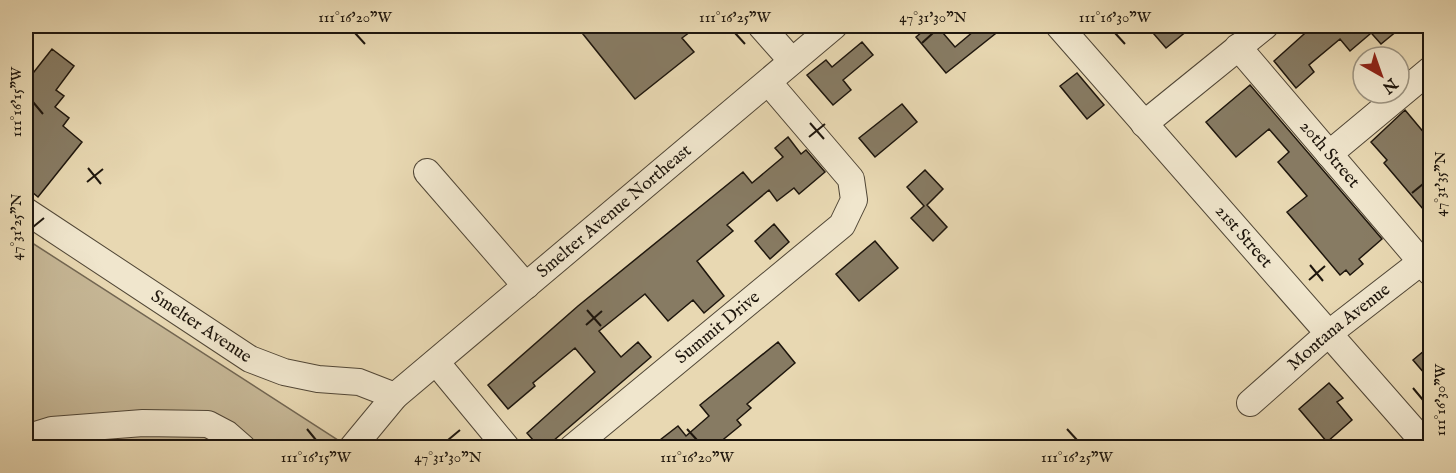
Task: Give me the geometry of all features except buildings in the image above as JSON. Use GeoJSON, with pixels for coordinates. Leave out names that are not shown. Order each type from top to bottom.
{"type":"FeatureCollection","features":[{"type":"Feature","properties":{"kind":"street"},"geometry":{"type":"LineString","coordinates":[[761,26],[792,61]]}},
{"type":"Feature","properties":{"kind":"street","name":"Smelter Avenue Northeast"},"geometry":{"type":"LineString","coordinates":[[352,447],[395,396],[834,26]]}},
{"type":"Feature","properties":{"kind":"street","name":"21st Street"},"geometry":{"type":"LineString","coordinates":[[1059,26],[1429,447]]}},
{"type":"Feature","properties":{"kind":"street"},"geometry":{"type":"LineString","coordinates":[[1144,124],[1265,26]]}},
{"type":"Feature","properties":{"kind":"street","name":"20th Street"},"geometry":{"type":"LineString","coordinates":[[1238,47],[1329,154],[1428,263]]}},
{"type":"Feature","properties":{"kind":"street"},"geometry":{"type":"LineString","coordinates":[[1329,154],[1431,70]]}},
{"type":"Feature","properties":{"kind":"street","name":"Summit Drive"},"geometry":{"type":"LineString","coordinates":[[572,447],[842,225],[854,200],[851,179],[769,83]]}},
{"type":"Feature","properties":{"kind":"street"},"geometry":{"type":"LineString","coordinates":[[428,171],[525,286]]}},
{"type":"Feature","properties":{"kind":"street","name":"Smelter Avenue"},"geometry":{"type":"LineString","coordinates":[[26,211],[250,359],[284,372],[318,379],[359,382],[395,396]]}},
{"type":"Feature","properties":{"kind":"street","name":"Montana Avenue"},"geometry":{"type":"LineString","coordinates":[[1250,403],[1328,334],[1428,263]]}},
{"type":"Feature","properties":{"kind":"street"},"geometry":{"type":"LineString","coordinates":[[436,362],[507,447]]}},
{"type":"Feature","properties":{"kind":"street"},"geometry":{"type":"LineString","coordinates":[[26,438],[52,430],[131,424],[207,424],[227,434],[243,447]]}},
{"type":"Feature","properties":{"kind":"shaded area"},"geometry":{"type":"Polygon","coordinates":[[[26,239],[338,440],[344,447],[26,447],[26,239]]]}}]}
